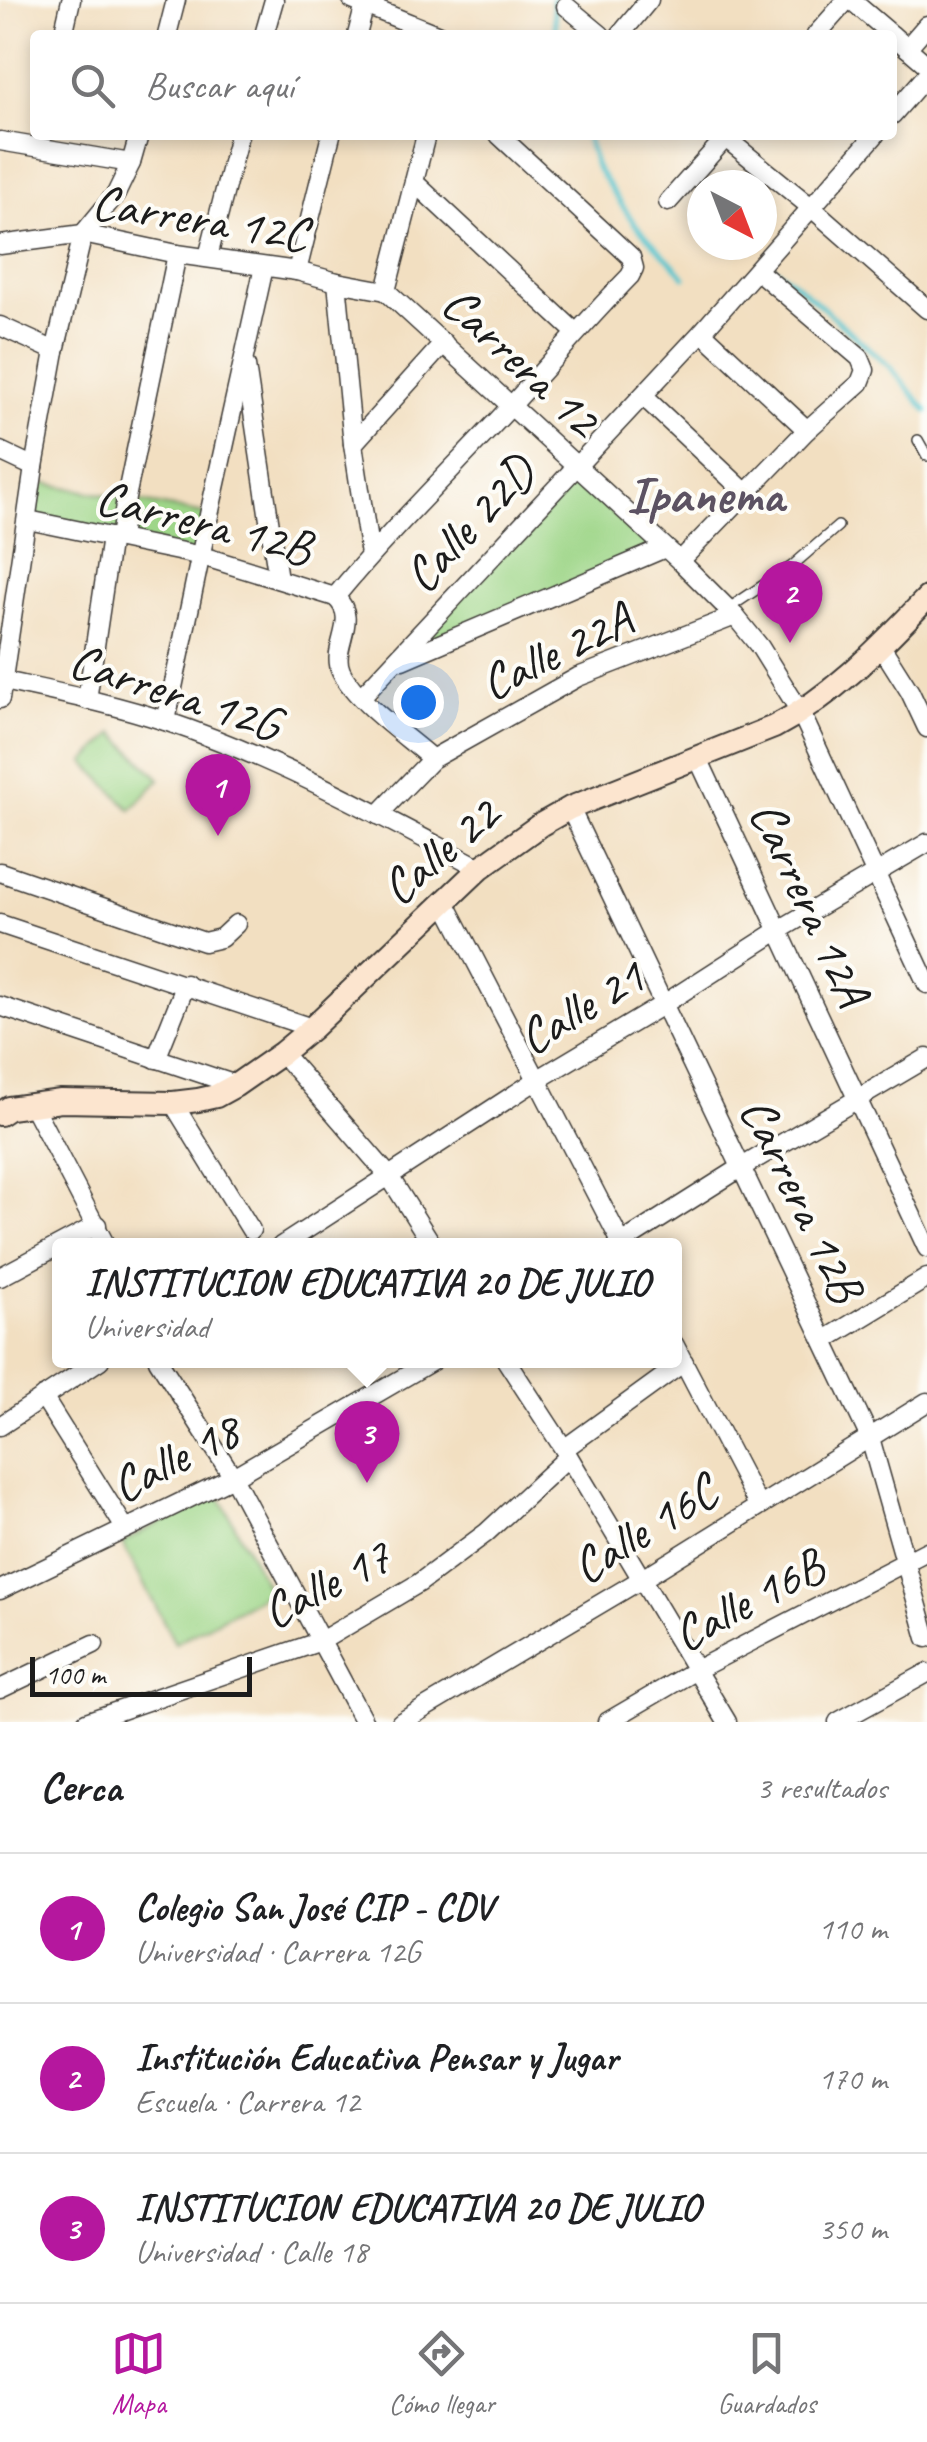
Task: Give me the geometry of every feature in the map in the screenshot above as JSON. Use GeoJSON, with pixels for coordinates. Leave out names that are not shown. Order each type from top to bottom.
{"type":"FeatureCollection","features":[{"type":"Feature","properties":{"kind":"street"},"geometry":{"type":"LineString","coordinates":[[63,30],[71,0]]}},
{"type":"Feature","properties":{"kind":"street"},"geometry":{"type":"LineString","coordinates":[[168,30],[176,0]]}},
{"type":"Feature","properties":{"kind":"street"},"geometry":{"type":"LineString","coordinates":[[265,30],[274,0]]}},
{"type":"Feature","properties":{"kind":"street"},"geometry":{"type":"LineString","coordinates":[[624,30],[649,0]]}},
{"type":"Feature","properties":{"kind":"street"},"geometry":{"type":"LineString","coordinates":[[821,30],[849,0],[886,30]]}},
{"type":"Feature","properties":{"kind":"street"},"geometry":{"type":"LineString","coordinates":[[357,30],[358,2],[428,30]]}},
{"type":"Feature","properties":{"kind":"street"},"geometry":{"type":"LineString","coordinates":[[566,6],[595,30]]}},
{"type":"Feature","properties":{"kind":"street"},"geometry":{"type":"LineString","coordinates":[[907,48],[927,25]]}},
{"type":"Feature","properties":{"kind":"street"},"geometry":{"type":"LineString","coordinates":[[897,39],[927,65]]}},
{"type":"Feature","properties":{"kind":"street"},"geometry":{"type":"LineString","coordinates":[[897,109],[927,75]]}},
{"type":"Feature","properties":{"kind":"street"},"geometry":{"type":"LineString","coordinates":[[2,690],[54,351],[83,234],[116,194],[138,140]]}},
{"type":"Feature","properties":{"kind":"street"},"geometry":{"type":"LineString","coordinates":[[208,257],[237,140]]}},
{"type":"Feature","properties":{"kind":"street"},"geometry":{"type":"LineString","coordinates":[[296,271],[330,140]]}},
{"type":"Feature","properties":{"kind":"street"},"geometry":{"type":"LineString","coordinates":[[386,291],[425,140]]}},
{"type":"Feature","properties":{"kind":"street"},"geometry":{"type":"LineString","coordinates":[[335,598],[634,268],[631,257],[504,140]]}},
{"type":"Feature","properties":{"kind":"street"},"geometry":{"type":"LineString","coordinates":[[668,202],[722,140]]}},
{"type":"Feature","properties":{"kind":"street"},"geometry":{"type":"LineString","coordinates":[[730,140],[925,302]]}},
{"type":"Feature","properties":{"kind":"street","name":"Calle 22D"},"geometry":{"type":"LineString","coordinates":[[360,697],[758,272],[871,140]]}},
{"type":"Feature","properties":{"kind":"street"},"geometry":{"type":"LineString","coordinates":[[0,141],[39,141],[131,162]]}},
{"type":"Feature","properties":{"kind":"street"},"geometry":{"type":"LineString","coordinates":[[414,182],[575,332]]}},
{"type":"Feature","properties":{"kind":"street","name":"Carrera 12C"},"geometry":{"type":"LineString","coordinates":[[0,244],[83,234],[177,254],[296,271],[386,291]]}},
{"type":"Feature","properties":{"kind":"street"},"geometry":{"type":"LineString","coordinates":[[87,700],[116,538],[177,254]]}},
{"type":"Feature","properties":{"kind":"street"},"geometry":{"type":"LineString","coordinates":[[166,721],[264,267]]}},
{"type":"Feature","properties":{"kind":"street"},"geometry":{"type":"LineString","coordinates":[[680,561],[807,430],[860,383],[865,370],[860,358],[758,272]]}},
{"type":"Feature","properties":{"kind":"street"},"geometry":{"type":"LineString","coordinates":[[337,282],[353,444],[370,555]]}},
{"type":"Feature","properties":{"kind":"street","name":"Carrera 12"},"geometry":{"type":"LineString","coordinates":[[386,291],[680,561],[760,647],[801,713],[927,984]]}},
{"type":"Feature","properties":{"kind":"street"},"geometry":{"type":"LineString","coordinates":[[0,326],[54,351]]}},
{"type":"Feature","properties":{"kind":"street"},"geometry":{"type":"LineString","coordinates":[[702,332],[807,430]]}},
{"type":"Feature","properties":{"kind":"street"},"geometry":{"type":"LineString","coordinates":[[353,444],[444,344]]}},
{"type":"Feature","properties":{"kind":"street"},"geometry":{"type":"LineString","coordinates":[[244,355],[278,579]]}},
{"type":"Feature","properties":{"kind":"street"},"geometry":{"type":"LineString","coordinates":[[643,396],[746,494]]}},
{"type":"Feature","properties":{"kind":"street"},"geometry":{"type":"LineString","coordinates":[[0,450],[34,467]]}},
{"type":"Feature","properties":{"kind":"street","name":"Carrera 12B"},"geometry":{"type":"LineString","coordinates":[[28,520],[202,556],[335,598],[342,603],[347,619],[340,669],[360,697],[432,758]]}},
{"type":"Feature","properties":{"kind":"street"},"geometry":{"type":"LineString","coordinates":[[392,664],[664,548]]}},
{"type":"Feature","properties":{"kind":"street"},"geometry":{"type":"LineString","coordinates":[[0,571],[18,580]]}},
{"type":"Feature","properties":{"kind":"street","name":"Calle 22"},"geometry":{"type":"LineString","coordinates":[[10,1107],[61,1101],[173,1103],[216,1096],[236,1085],[312,1028],[480,868],[540,825],[570,808],[801,713],[833,690],[927,598]]}},
{"type":"Feature","properties":{"kind":"street","name":"Calle 22A"},"geometry":{"type":"LineString","coordinates":[[378,815],[432,758],[578,677],[731,612]]}},
{"type":"Feature","properties":{"kind":"street"},"geometry":{"type":"LineString","coordinates":[[881,646],[927,728]]}},
{"type":"Feature","properties":{"kind":"street"},"geometry":{"type":"LineString","coordinates":[[910,692],[927,682]]}},
{"type":"Feature","properties":{"kind":"street","name":"Carrera 12G"},"geometry":{"type":"LineString","coordinates":[[2,690],[87,700],[166,721],[242,750],[480,868]]}},
{"type":"Feature","properties":{"kind":"street","name":"Carrera 12A"},"geometry":{"type":"LineString","coordinates":[[697,756],[927,1248]]}},
{"type":"Feature","properties":{"kind":"street","name":"Carrera 12B"},"geometry":{"type":"LineString","coordinates":[[570,808],[870,1438],[927,1638]]}},
{"type":"Feature","properties":{"kind":"street","name":"Calle 21"},"geometry":{"type":"LineString","coordinates":[[293,1238],[537,1080],[778,930],[927,843]]}},
{"type":"Feature","properties":{"kind":"street"},"geometry":{"type":"LineString","coordinates":[[0,872],[204,942],[220,938],[236,924]]}},
{"type":"Feature","properties":{"kind":"street"},"geometry":{"type":"LineString","coordinates":[[444,900],[618,1238]]}},
{"type":"Feature","properties":{"kind":"street"},"geometry":{"type":"LineString","coordinates":[[0,924],[312,1028]]}},
{"type":"Feature","properties":{"kind":"street"},"geometry":{"type":"LineString","coordinates":[[156,1059],[186,984]]}},
{"type":"Feature","properties":{"kind":"street"},"geometry":{"type":"LineString","coordinates":[[0,1006],[236,1085]]}},
{"type":"Feature","properties":{"kind":"street"},"geometry":{"type":"LineString","coordinates":[[282,1053],[390,1176],[428,1238]]}},
{"type":"Feature","properties":{"kind":"street"},"geometry":{"type":"LineString","coordinates":[[630,1238],[927,1058]]}},
{"type":"Feature","properties":{"kind":"street"},"geometry":{"type":"LineString","coordinates":[[173,1103],[251,1230]]}},
{"type":"Feature","properties":{"kind":"street"},"geometry":{"type":"LineString","coordinates":[[10,1107],[103,1238]]}},
{"type":"Feature","properties":{"kind":"street"},"geometry":{"type":"LineString","coordinates":[[73,1238],[97,1225]]}},
{"type":"Feature","properties":{"kind":"street"},"geometry":{"type":"LineString","coordinates":[[0,1277],[52,1249]]}},
{"type":"Feature","properties":{"kind":"street"},"geometry":{"type":"LineString","coordinates":[[825,1340],[927,1278]]}},
{"type":"Feature","properties":{"kind":"street"},"geometry":{"type":"LineString","coordinates":[[682,1358],[758,1505]]}},
{"type":"Feature","properties":{"kind":"street"},"geometry":{"type":"LineString","coordinates":[[0,1426],[88,1368]]}},
{"type":"Feature","properties":{"kind":"street"},"geometry":{"type":"LineString","coordinates":[[163,1368],[233,1477],[364,1722]]}},
{"type":"Feature","properties":{"kind":"street","name":"Calle 18"},"geometry":{"type":"LineString","coordinates":[[0,1590],[233,1477],[420,1368]]}},
{"type":"Feature","properties":{"kind":"street"},"geometry":{"type":"LineString","coordinates":[[511,1368],[727,1722]]}},
{"type":"Feature","properties":{"kind":"street","name":"Calle 17"},"geometry":{"type":"LineString","coordinates":[[86,1722],[321,1642],[419,1583],[473,1543],[566,1453],[676,1368]]}},
{"type":"Feature","properties":{"kind":"street"},"geometry":{"type":"LineString","coordinates":[[43,1397],[125,1528]]}},
{"type":"Feature","properties":{"kind":"street","name":"Calle 16C"},"geometry":{"type":"LineString","coordinates":[[401,1722],[642,1579],[927,1402]]}},
{"type":"Feature","properties":{"kind":"street","name":"Calle 16B"},"geometry":{"type":"LineString","coordinates":[[607,1722],[696,1670],[927,1551]]}},
{"type":"Feature","properties":{"kind":"street"},"geometry":{"type":"LineString","coordinates":[[0,1689],[94,1644]]}},
{"type":"Feature","properties":{"kind":"street"},"geometry":{"type":"LineString","coordinates":[[838,1722],[927,1673]]}},
{"type":"Feature","properties":{"kind":"lane"},"geometry":{"type":"LineString","coordinates":[[918,440],[927,456]]}},
{"type":"Feature","properties":{"kind":"lane"},"geometry":{"type":"LineString","coordinates":[[731,612],[838,526]]}},
{"type":"Feature","properties":{"kind":"green space"},"geometry":{"type":"Polygon","coordinates":[[[577,466],[665,548],[392,665],[577,466]]]}},
{"type":"Feature","properties":{"kind":"green space"},"geometry":{"type":"Polygon","coordinates":[[[33,481],[209,515],[202,556],[28,520],[33,481]]]}},
{"type":"Feature","properties":{"kind":"green space"},"geometry":{"type":"Polygon","coordinates":[[[114,733],[160,779],[131,810],[85,762],[114,733]]]}},
{"type":"Feature","properties":{"kind":"green space"},"geometry":{"type":"Polygon","coordinates":[[[217,1492],[270,1592],[175,1643],[122,1543],[217,1492]]]}},
{"type":"Feature","properties":{"kind":"waterway"},"geometry":{"type":"LineString","coordinates":[[553,0],[556,30]]}},
{"type":"Feature","properties":{"kind":"waterway"},"geometry":{"type":"LineString","coordinates":[[588,140],[596,167],[634,223],[685,277]]}},
{"type":"Feature","properties":{"kind":"waterway"},"geometry":{"type":"LineString","coordinates":[[773,267],[890,367],[927,411]]}},
{"type":"Feature","properties":{"kind":"place","name":"Institución Educativa Pensar y Jugar"},"geometry":{"type":"Point","coordinates":[790,643]}},
{"type":"Feature","properties":{"kind":"place","name":"Colegio San José CIP - CDV"},"geometry":{"type":"Point","coordinates":[218,836]}},
{"type":"Feature","properties":{"kind":"place","name":"INSTITUCION EDUCATIVA 20 DE JULIO"},"geometry":{"type":"Point","coordinates":[367,1483]}},
{"type":"Feature","properties":{"kind":"district","name":"Ipanema"},"geometry":{"type":"Point","coordinates":[705,495]}}]}
